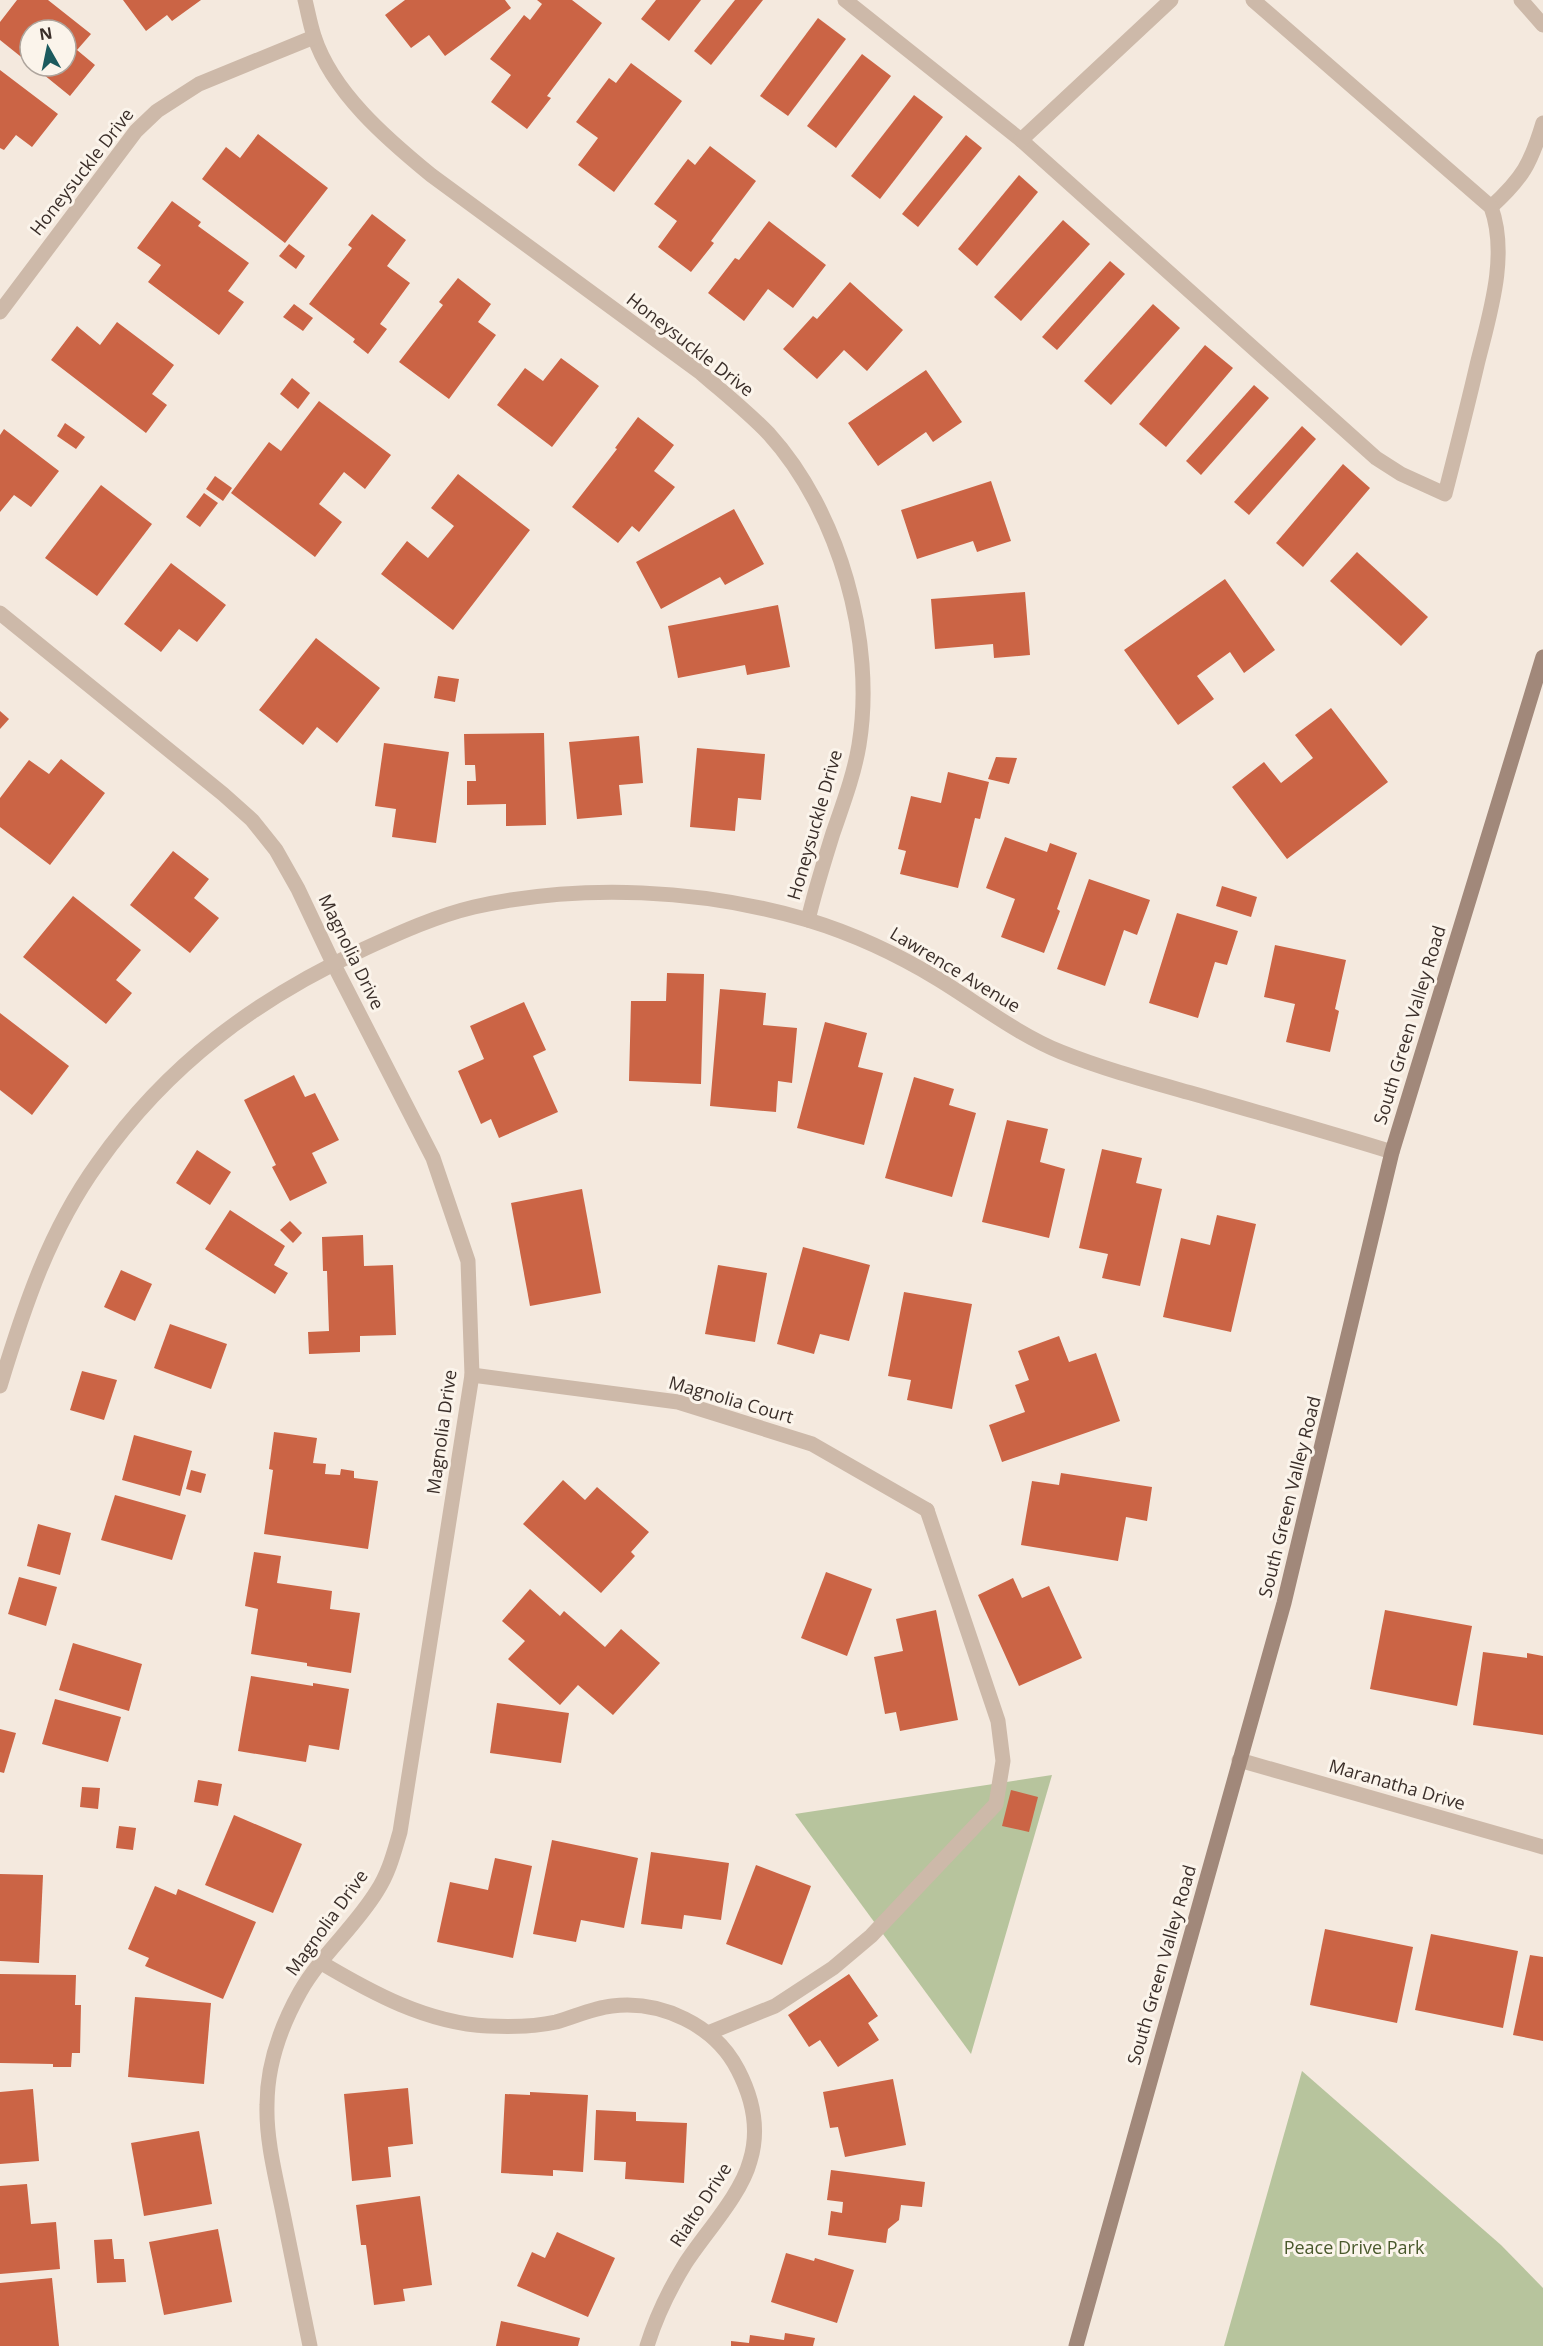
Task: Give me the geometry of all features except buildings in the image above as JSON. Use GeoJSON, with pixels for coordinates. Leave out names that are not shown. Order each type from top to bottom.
{"type":"FeatureCollection","features":[{"type":"Feature","properties":{"kind":"main road","name":"South Green Valley Road"},"geometry":{"type":"LineString","coordinates":[[1076,2346],[1284,1603],[1392,1152],[1543,657]]}},
{"type":"Feature","properties":{"kind":"street","name":"Honeysuckle Drive"},"geometry":{"type":"LineString","coordinates":[[305,0],[314,38],[334,77],[364,115],[396,147],[701,374],[739,405],[769,435],[794,467],[818,506],[837,550],[850,594],[862,671],[862,723],[851,779],[819,876],[808,920]]}},
{"type":"Feature","properties":{"kind":"street"},"geometry":{"type":"LineString","coordinates":[[845,0],[1021,140],[1376,458],[1401,474],[1445,494],[1487,324],[1498,249],[1495,219],[1491,207],[1253,0]]}},
{"type":"Feature","properties":{"kind":"street"},"geometry":{"type":"LineString","coordinates":[[1021,140],[1171,0]]}},
{"type":"Feature","properties":{"kind":"street"},"geometry":{"type":"LineString","coordinates":[[1521,0],[1543,25]]}},
{"type":"Feature","properties":{"kind":"street","name":"Honeysuckle Drive"},"geometry":{"type":"LineString","coordinates":[[0,312],[136,131],[157,111],[199,84],[314,38]]}},
{"type":"Feature","properties":{"kind":"street"},"geometry":{"type":"LineString","coordinates":[[1491,207],[1509,191],[1525,171],[1534,153],[1543,123]]}},
{"type":"Feature","properties":{"kind":"street","name":"Magnolia Drive"},"geometry":{"type":"LineString","coordinates":[[0,613],[252,820],[276,850],[298,889],[437,1168],[468,1261],[472,1375],[400,1832],[387,1872],[378,1890],[320,1962],[301,1991],[275,2050],[267,2104],[274,2166],[310,2346]]}},
{"type":"Feature","properties":{"kind":"street","name":"Lawrence Avenue"},"geometry":{"type":"LineString","coordinates":[[0,1386],[36,1275],[54,1235],[96,1165],[147,1101],[204,1046],[273,996],[333,963],[409,928],[472,908],[530,898],[592,893],[693,897],[753,907],[808,920],[860,938],[901,957],[1016,1029],[1058,1051],[1111,1070],[1392,1152]]}},
{"type":"Feature","properties":{"kind":"street","name":"Magnolia Court"},"geometry":{"type":"LineString","coordinates":[[472,1375],[678,1402],[812,1444],[927,1510],[998,1721],[1004,1761],[996,1804],[883,1925],[833,1968],[774,2006],[708,2033]]}},
{"type":"Feature","properties":{"kind":"street","name":"Maranatha Drive"},"geometry":{"type":"LineString","coordinates":[[1239,1760],[1543,1847]]}},
{"type":"Feature","properties":{"kind":"street","name":"Rialto Drive"},"geometry":{"type":"LineString","coordinates":[[320,1962],[386,1998],[416,2011],[486,2026],[521,2026],[553,2022],[611,2006],[631,2005],[672,2013],[708,2033],[732,2058],[751,2099],[755,2122],[754,2144],[742,2182],[685,2265],[667,2296],[647,2346]]}},
{"type":"Feature","properties":{"kind":"green space"},"geometry":{"type":"Polygon","coordinates":[[[1052,1775],[971,2054],[795,1814],[1052,1775]]]}},
{"type":"Feature","properties":{"kind":"green space","name":"Peace Drive Park"},"geometry":{"type":"Polygon","coordinates":[[[1302,2071],[1501,2245],[1543,2288],[1543,2346],[1224,2346],[1302,2071]]]}}]}
